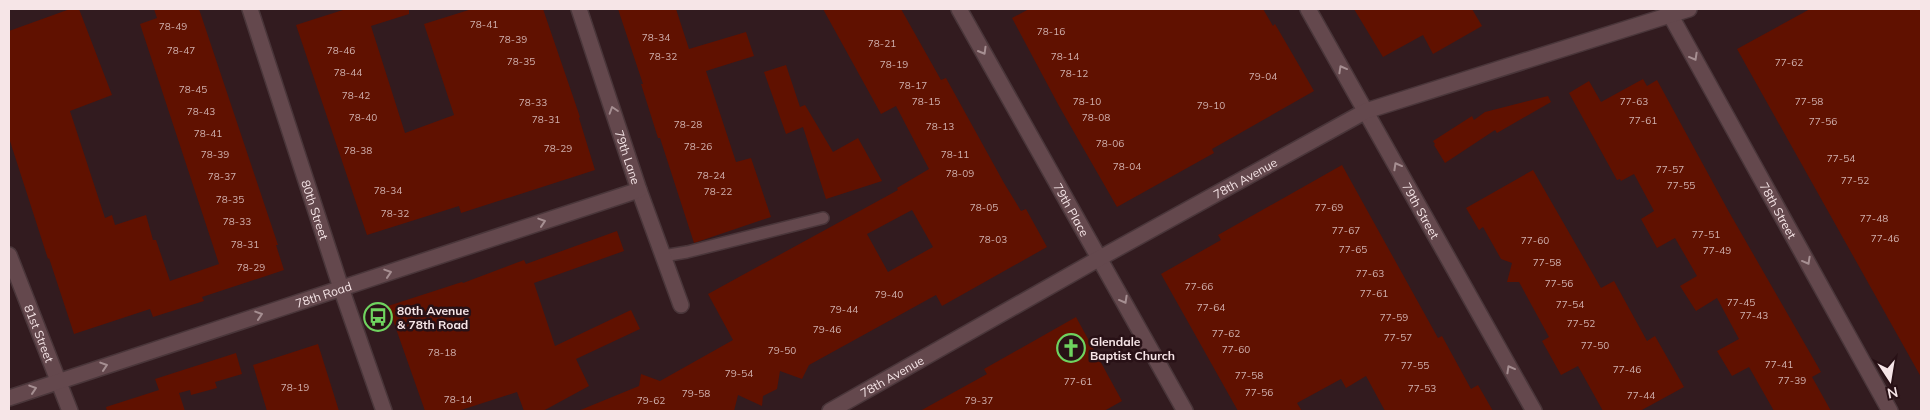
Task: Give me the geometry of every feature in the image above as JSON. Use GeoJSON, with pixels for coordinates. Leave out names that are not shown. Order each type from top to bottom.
{"type":"FeatureCollection","features":[{"type":"Feature","properties":{"kind":"street","name":"80th Street"},"geometry":{"type":"LineString","coordinates":[[250,9],[384,411]]}},
{"type":"Feature","properties":{"kind":"street","name":"79th Lane"},"geometry":{"type":"LineString","coordinates":[[579,9],[639,190],[681,305]]}},
{"type":"Feature","properties":{"kind":"street","name":"79th Place"},"geometry":{"type":"LineString","coordinates":[[959,9],[1185,411]]}},
{"type":"Feature","properties":{"kind":"street","name":"79th Street"},"geometry":{"type":"LineString","coordinates":[[1308,9],[1534,411]]}},
{"type":"Feature","properties":{"kind":"street","name":"78th Avenue"},"geometry":{"type":"LineString","coordinates":[[830,411],[1100,258],[1366,111],[1669,12],[1689,9]]}},
{"type":"Feature","properties":{"kind":"street","name":"78th Street"},"geometry":{"type":"LineString","coordinates":[[1669,12],[1890,411]]}},
{"type":"Feature","properties":{"kind":"street","name":"78th Road"},"geometry":{"type":"LineString","coordinates":[[9,398],[639,190]]}},
{"type":"Feature","properties":{"kind":"street","name":"81st Street"},"geometry":{"type":"LineString","coordinates":[[9,255],[70,411]]}},
{"type":"Feature","properties":{"kind":"lane"},"geometry":{"type":"LineString","coordinates":[[663,256],[687,252],[823,218]]}},
{"type":"Feature","properties":{"kind":"building"},"geometry":{"type":"Polygon","coordinates":[[[70,9],[79,9],[112,95],[70,111],[105,218],[112,215],[115,225],[146,215],[153,240],[156,240],[170,281],[219,264],[140,24],[157,18],[154,9],[199,9],[278,245],[276,245],[284,270],[202,297],[204,301],[153,317],[150,309],[74,334],[9,138],[9,31],[70,9]]]}},
{"type":"Feature","properties":{"kind":"building"},"geometry":{"type":"Polygon","coordinates":[[[346,9],[409,9],[409,14],[371,26],[405,133],[454,115],[424,24],[472,9],[543,9],[580,117],[595,170],[461,213],[459,206],[367,235],[296,25],[346,9]]]}},
{"type":"Feature","properties":{"kind":"building"},"geometry":{"type":"Polygon","coordinates":[[[618,9],[676,9],[689,49],[746,32],[754,56],[706,71],[736,162],[751,158],[771,217],[694,243],[660,138],[658,138],[641,84],[643,84],[618,9]]]}},
{"type":"Feature","properties":{"kind":"building"},"geometry":{"type":"Polygon","coordinates":[[[823,9],[901,9],[941,80],[946,78],[1021,211],[1026,209],[1047,247],[942,306],[936,295],[809,365],[802,379],[780,371],[777,389],[763,396],[762,406],[738,395],[734,411],[578,411],[639,386],[641,374],[660,381],[733,340],[708,294],[898,190],[897,188],[929,169],[896,106],[881,114],[823,9]],[[912,210],[867,234],[888,272],[933,247],[912,210]]]}},
{"type":"Feature","properties":{"kind":"building"},"geometry":{"type":"Polygon","coordinates":[[[1029,9],[1263,9],[1273,26],[1275,24],[1314,91],[1212,149],[1214,153],[1117,207],[1059,106],[1012,18],[1029,9]]]}},
{"type":"Feature","properties":{"kind":"building"},"geometry":{"type":"Polygon","coordinates":[[[1354,9],[1472,9],[1482,26],[1433,54],[1423,35],[1383,57],[1354,9]]]}},
{"type":"Feature","properties":{"kind":"building"},"geometry":{"type":"Polygon","coordinates":[[[1810,9],[1921,9],[1921,377],[1737,49],[1810,9]]]}},
{"type":"Feature","properties":{"kind":"building"},"geometry":{"type":"Polygon","coordinates":[[[786,65],[800,107],[805,105],[833,152],[858,138],[882,181],[826,199],[803,127],[786,134],[764,72],[786,65]]]}},
{"type":"Feature","properties":{"kind":"building"},"geometry":{"type":"Polygon","coordinates":[[[1643,79],[1647,86],[1657,80],[1729,212],[1821,372],[1812,377],[1831,411],[1774,411],[1749,367],[1732,376],[1717,351],[1739,339],[1717,298],[1696,311],[1680,286],[1697,276],[1675,238],[1657,248],[1641,219],[1654,211],[1634,174],[1621,181],[1620,179],[1617,180],[1569,93],[1589,81],[1601,102],[1643,79]]]}},
{"type":"Feature","properties":{"kind":"building"},"geometry":{"type":"Polygon","coordinates":[[[1548,96],[1551,102],[1497,133],[1495,130],[1445,163],[1434,145],[1433,141],[1472,116],[1474,120],[1485,112],[1548,96]]]}},
{"type":"Feature","properties":{"kind":"building"},"geometry":{"type":"Polygon","coordinates":[[[1342,165],[1438,338],[1442,336],[1471,389],[1478,385],[1493,411],[1385,411],[1366,376],[1346,388],[1341,379],[1297,403],[1302,411],[1238,411],[1161,274],[1221,240],[1218,235],[1342,165]]]}},
{"type":"Feature","properties":{"kind":"building"},"geometry":{"type":"Polygon","coordinates":[[[1533,170],[1601,288],[1614,281],[1647,341],[1655,336],[1684,387],[1640,411],[1603,411],[1578,366],[1561,375],[1542,341],[1549,337],[1519,282],[1507,282],[1512,263],[1501,259],[1483,227],[1479,230],[1466,208],[1533,170]]]}},
{"type":"Feature","properties":{"kind":"building"},"geometry":{"type":"Polygon","coordinates":[[[617,231],[624,251],[534,283],[555,346],[631,310],[640,329],[576,359],[589,386],[543,411],[524,411],[517,392],[458,411],[425,411],[388,306],[463,283],[524,260],[526,264],[617,231]]]}},
{"type":"Feature","properties":{"kind":"building"},"geometry":{"type":"Polygon","coordinates":[[[1076,317],[1122,401],[1104,411],[920,411],[987,374],[984,369],[1076,317]]]}},
{"type":"Feature","properties":{"kind":"building"},"geometry":{"type":"Polygon","coordinates":[[[318,344],[339,411],[267,411],[253,365],[318,344]]]}},
{"type":"Feature","properties":{"kind":"building"},"geometry":{"type":"Polygon","coordinates":[[[236,353],[242,374],[215,382],[217,388],[191,395],[190,390],[179,393],[185,411],[107,411],[106,407],[159,390],[155,379],[236,353]]]}},
{"type":"Feature","properties":{"kind":"place","name":"80th Avenue & 78th Road"},"geometry":{"type":"Point","coordinates":[378,317]}},
{"type":"Feature","properties":{"kind":"place","name":"Glendale Baptist Church"},"geometry":{"type":"Point","coordinates":[1071,348]}}]}
